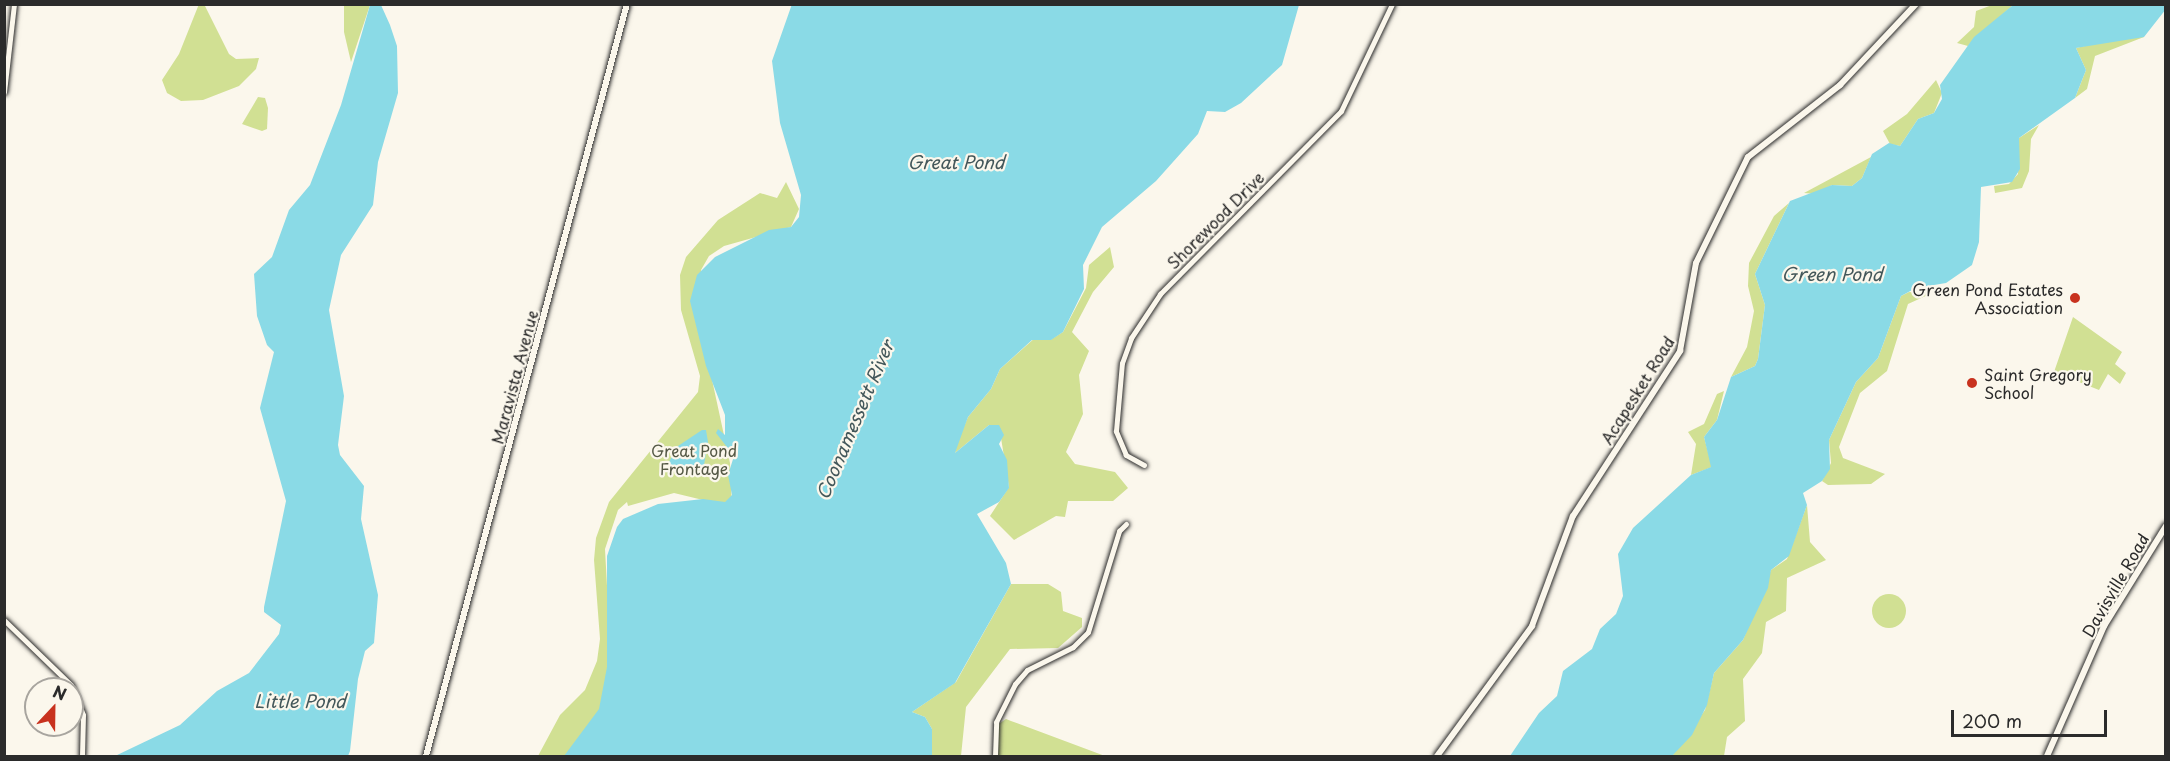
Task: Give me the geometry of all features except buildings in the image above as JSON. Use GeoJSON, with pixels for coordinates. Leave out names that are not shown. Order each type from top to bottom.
{"type":"FeatureCollection","features":[{"type":"Feature","properties":{"kind":"main road","name":"Maravista Avenue"},"geometry":{"type":"LineString","coordinates":[[426,756],[627,4]]}},
{"type":"Feature","properties":{"kind":"main road","name":"Acapesket Road"},"geometry":{"type":"LineString","coordinates":[[1437,756],[1536,619],[1573,516],[1680,351],[1696,263],[1748,157],[1836,88],[1916,4]]}},
{"type":"Feature","properties":{"kind":"main road","name":"Davisville Road"},"geometry":{"type":"LineString","coordinates":[[2047,756],[2104,626],[2166,526]]}},
{"type":"Feature","properties":{"kind":"street"},"geometry":{"type":"LineString","coordinates":[[4,92],[14,4]]}},
{"type":"Feature","properties":{"kind":"street","name":"Shorewood Drive"},"geometry":{"type":"LineString","coordinates":[[1144,465],[1126,455],[1116,431],[1122,363],[1131,338],[1160,294],[1341,111],[1392,4]]}},
{"type":"Feature","properties":{"kind":"street"},"geometry":{"type":"LineString","coordinates":[[995,756],[996,722],[1015,684],[1027,670],[1072,647],[1088,632],[1119,531],[1126,524]]}},
{"type":"Feature","properties":{"kind":"street"},"geometry":{"type":"LineString","coordinates":[[4,620],[71,685],[83,715],[82,756]]}},
{"type":"Feature","properties":{"kind":"green space"},"geometry":{"type":"Polygon","coordinates":[[[199,4],[205,6],[229,54],[236,59],[259,58],[256,69],[239,86],[203,100],[181,101],[167,93],[162,80],[179,54],[199,4]]]}},
{"type":"Feature","properties":{"kind":"green space"},"geometry":{"type":"Polygon","coordinates":[[[344,5],[370,5],[351,62],[344,32],[344,5]]]}},
{"type":"Feature","properties":{"kind":"green space"},"geometry":{"type":"Polygon","coordinates":[[[1992,5],[2013,5],[1968,46],[1957,43],[1974,27],[1976,11],[1992,5]]]}},
{"type":"Feature","properties":{"kind":"green space"},"geometry":{"type":"Polygon","coordinates":[[[2129,36],[2144,37],[2095,56],[2087,89],[2075,98],[2086,70],[2076,48],[2129,36]]]}},
{"type":"Feature","properties":{"kind":"green space"},"geometry":{"type":"Polygon","coordinates":[[[1936,80],[1942,93],[1934,113],[1918,119],[1900,146],[1890,144],[1883,131],[1907,114],[1936,80]]]}},
{"type":"Feature","properties":{"kind":"green space"},"geometry":{"type":"Polygon","coordinates":[[[258,97],[265,98],[268,108],[267,129],[262,131],[242,124],[258,97]]]}},
{"type":"Feature","properties":{"kind":"green space"},"geometry":{"type":"Polygon","coordinates":[[[2039,125],[2031,139],[2029,171],[2022,188],[1995,193],[1994,186],[2009,184],[2018,174],[2019,138],[2039,125]]]}},
{"type":"Feature","properties":{"kind":"green space"},"geometry":{"type":"Polygon","coordinates":[[[1871,157],[1862,178],[1852,186],[1832,185],[1816,194],[1804,193],[1871,157]]]}},
{"type":"Feature","properties":{"kind":"green space","name":"Great Pond Frontage"},"geometry":{"type":"Polygon","coordinates":[[[786,182],[799,209],[791,227],[724,246],[709,256],[701,270],[711,375],[730,463],[732,507],[674,493],[628,506],[627,502],[618,510],[605,549],[611,660],[597,723],[569,756],[538,756],[560,715],[585,690],[597,661],[600,639],[594,560],[596,538],[609,502],[698,392],[700,376],[681,310],[680,275],[686,257],[718,220],[760,193],[777,198],[786,182]]]}},
{"type":"Feature","properties":{"kind":"green space"},"geometry":{"type":"Polygon","coordinates":[[[1789,203],[1755,274],[1765,305],[1758,359],[1755,366],[1731,377],[1747,347],[1754,311],[1748,286],[1749,263],[1774,216],[1789,203]]]}},
{"type":"Feature","properties":{"kind":"green space"},"geometry":{"type":"Polygon","coordinates":[[[1110,247],[1114,267],[1093,292],[1072,332],[1089,351],[1079,375],[1083,414],[1066,452],[1075,464],[1115,472],[1128,488],[1113,501],[1068,501],[1065,517],[1056,516],[1014,540],[990,516],[1009,487],[1001,438],[989,425],[955,453],[956,445],[968,417],[991,389],[1000,369],[1036,337],[1050,340],[1063,332],[1086,288],[1089,265],[1110,247]]]}},
{"type":"Feature","properties":{"kind":"green space"},"geometry":{"type":"Polygon","coordinates":[[[1909,292],[1930,294],[1908,304],[1887,371],[1860,393],[1839,447],[1843,458],[1885,474],[1871,484],[1828,485],[1822,481],[1831,463],[1829,440],[1856,382],[1878,358],[1901,296],[1909,292]]]}},
{"type":"Feature","properties":{"kind":"green space"},"geometry":{"type":"Polygon","coordinates":[[[2073,317],[2122,352],[2115,364],[2126,373],[2120,384],[2108,374],[2099,390],[2054,372],[2073,317]]]}},
{"type":"Feature","properties":{"kind":"green space"},"geometry":{"type":"Polygon","coordinates":[[[1724,391],[1717,420],[1704,437],[1712,467],[1691,475],[1696,444],[1688,432],[1704,424],[1717,394],[1724,391]]]}},
{"type":"Feature","properties":{"kind":"green space"},"geometry":{"type":"Polygon","coordinates":[[[1807,505],[1810,542],[1826,560],[1787,578],[1786,611],[1766,622],[1762,653],[1743,679],[1745,721],[1727,737],[1724,756],[1672,756],[1705,710],[1714,673],[1743,640],[1771,570],[1787,559],[1807,505]]]}},
{"type":"Feature","properties":{"kind":"green space"},"geometry":{"type":"Polygon","coordinates":[[[1011,584],[1048,584],[1061,592],[1063,611],[1082,618],[1082,627],[1058,648],[1010,649],[966,707],[961,756],[932,756],[932,729],[925,717],[912,712],[956,682],[1011,584]]]}},
{"type":"Feature","properties":{"kind":"green space"},"geometry":{"type":"Polygon","coordinates":[[[1889,594],[1901,599],[1906,611],[1901,623],[1889,628],[1877,623],[1872,611],[1877,599],[1889,594]]]}},
{"type":"Feature","properties":{"kind":"green space"},"geometry":{"type":"Polygon","coordinates":[[[1006,719],[1105,756],[997,756],[997,725],[1006,719]]]}},
{"type":"Feature","properties":{"kind":"water","name":"Great Pond"},"geometry":{"type":"Polygon","coordinates":[[[792,4],[1299,5],[1282,65],[1241,103],[1225,112],[1207,111],[1198,134],[1156,181],[1102,227],[1083,265],[1084,289],[1063,332],[1051,340],[1032,340],[1000,369],[991,389],[968,417],[955,453],[989,425],[999,425],[1004,435],[999,444],[1007,460],[1009,488],[999,502],[977,514],[1006,563],[1011,584],[955,683],[912,712],[925,717],[932,729],[932,756],[564,756],[599,709],[607,667],[607,556],[617,527],[623,519],[658,504],[703,499],[725,502],[732,495],[728,475],[734,456],[716,433],[718,429],[725,435],[725,415],[706,366],[690,301],[697,275],[715,257],[769,230],[791,227],[799,217],[801,195],[780,123],[772,61],[792,4]]]}},
{"type":"Feature","properties":{"kind":"water","name":"Green Pond"},"geometry":{"type":"Polygon","coordinates":[[[2165,4],[2166,9],[2144,37],[2076,48],[2086,70],[2075,98],[2019,138],[2020,169],[2012,182],[1981,187],[1979,242],[1972,265],[1946,283],[1916,288],[1901,296],[1878,358],[1856,382],[1829,440],[1830,469],[1822,481],[1803,493],[1807,505],[1789,556],[1771,570],[1768,588],[1743,640],[1714,673],[1707,705],[1692,735],[1672,756],[1510,756],[1539,713],[1557,696],[1563,671],[1592,649],[1600,629],[1616,614],[1623,596],[1618,554],[1633,528],[1691,475],[1711,467],[1704,437],[1717,420],[1731,377],[1755,366],[1758,359],[1765,305],[1755,274],[1790,201],[1832,185],[1852,186],[1862,178],[1872,154],[1889,143],[1900,146],[1918,119],[1934,113],[1942,99],[1940,85],[1974,37],[2013,5],[2165,4]]]}},
{"type":"Feature","properties":{"kind":"water","name":"Little Pond"},"geometry":{"type":"Polygon","coordinates":[[[370,5],[381,5],[397,46],[398,93],[378,162],[373,205],[341,255],[329,310],[344,396],[338,445],[340,455],[364,486],[361,519],[378,595],[374,643],[365,651],[358,679],[350,751],[348,756],[115,756],[180,725],[217,691],[249,673],[279,634],[281,625],[264,612],[264,607],[286,501],[260,408],[274,352],[267,345],[257,316],[254,274],[272,257],[289,210],[310,185],[341,105],[370,5]]]}},
{"type":"Feature","properties":{"kind":"water"},"geometry":{"type":"Polygon","coordinates":[[[702,430],[706,430],[708,442],[704,465],[663,472],[678,446],[702,430]]]}},
{"type":"Feature","properties":{"kind":"place","name":"Green Pond Estates Association"},"geometry":{"type":"Point","coordinates":[2075,298]}},
{"type":"Feature","properties":{"kind":"place","name":"Saint Gregory School"},"geometry":{"type":"Point","coordinates":[1972,383]}},
{"type":"Feature","properties":{"kind":"water label","name":"Coonamessett River"},"geometry":{"type":"Point","coordinates":[855,420]}}]}
